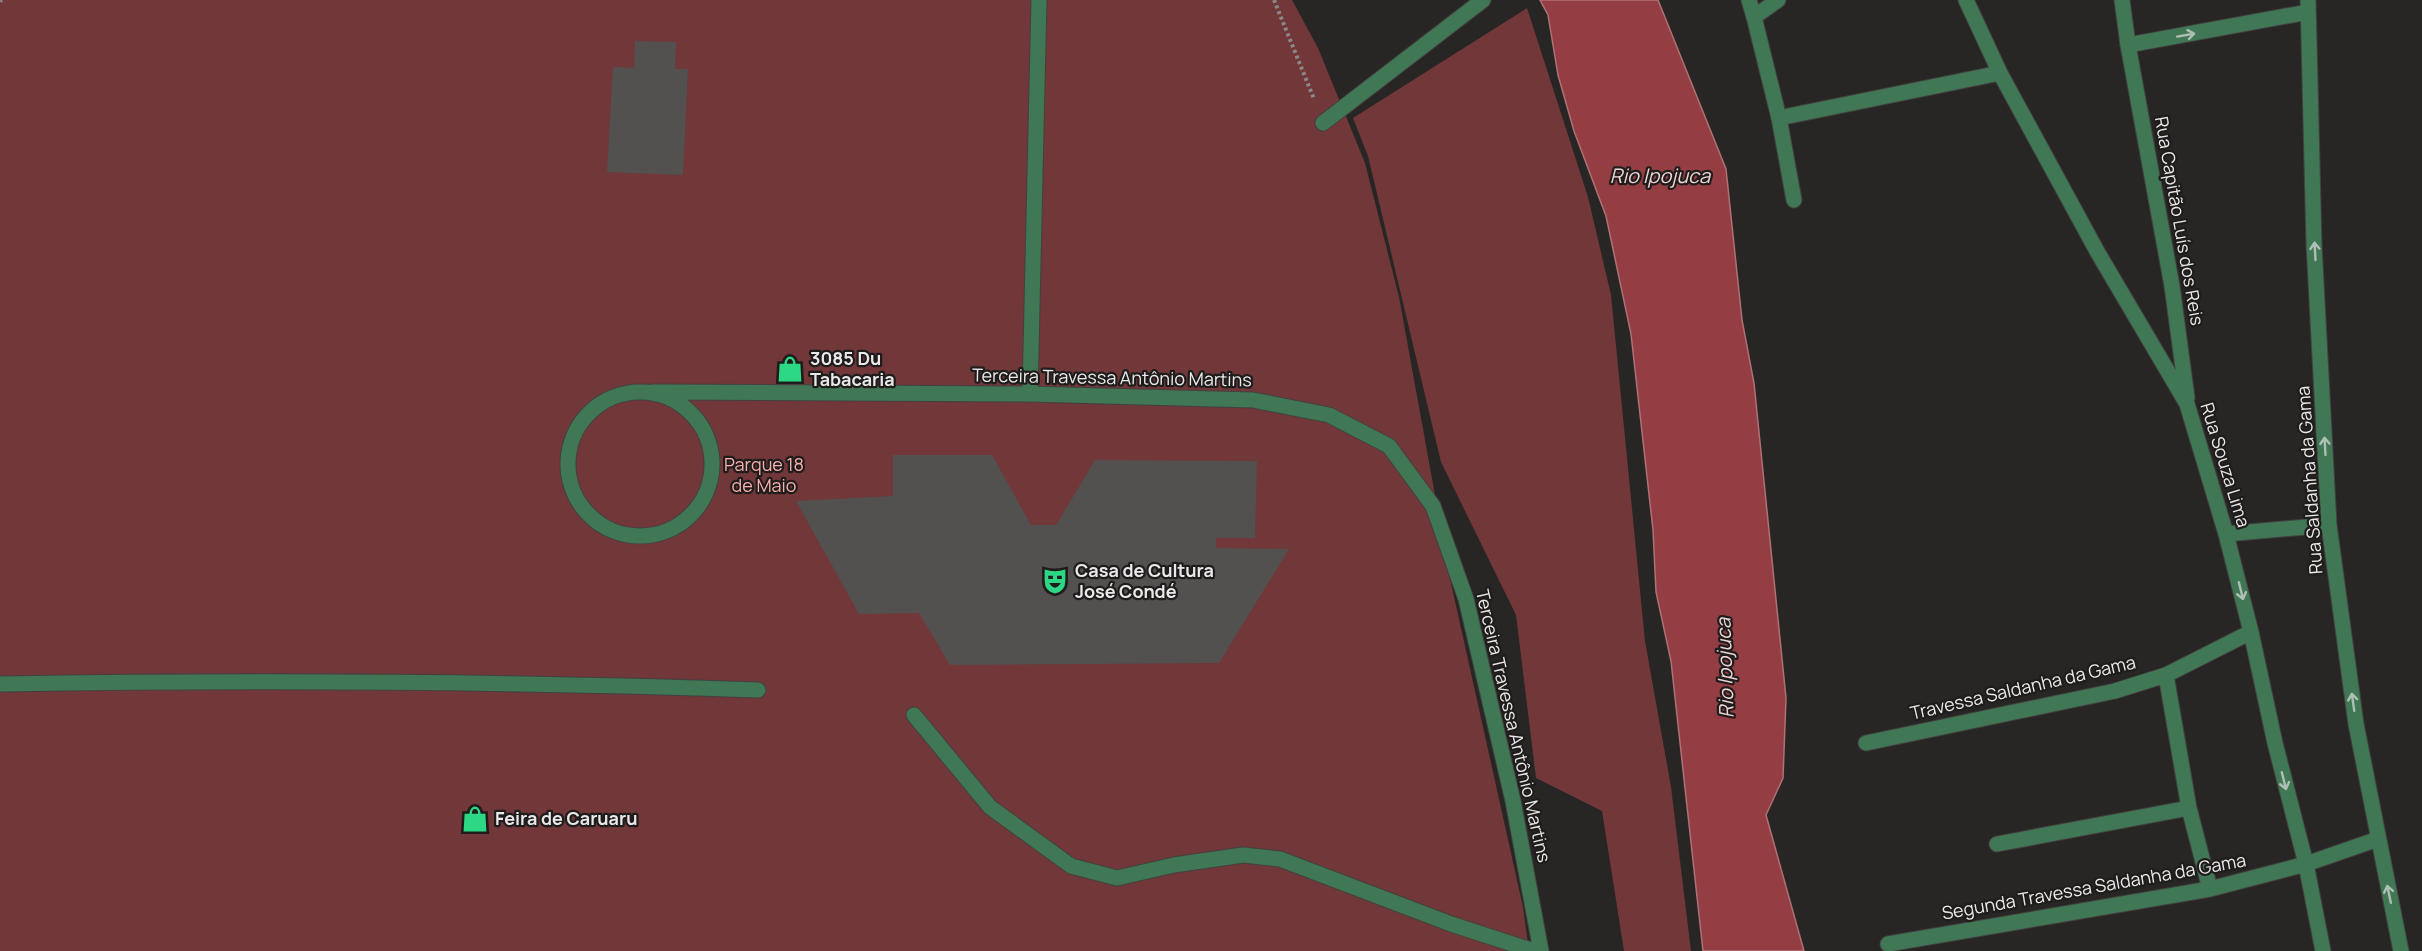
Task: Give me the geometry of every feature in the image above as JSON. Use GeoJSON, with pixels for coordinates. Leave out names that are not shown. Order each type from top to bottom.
{"type":"FeatureCollection","features":[{"type":"Feature","properties":{"kind":"street"},"geometry":{"type":"LineString","coordinates":[[1030,394],[1039,0]]}},
{"type":"Feature","properties":{"kind":"street"},"geometry":{"type":"LineString","coordinates":[[1323,123],[1483,0]]}},
{"type":"Feature","properties":{"kind":"street"},"geometry":{"type":"LineString","coordinates":[[1749,0],[1779,118],[1794,200]]}},
{"type":"Feature","properties":{"kind":"street"},"geometry":{"type":"LineString","coordinates":[[1754,17],[1778,0]]}},
{"type":"Feature","properties":{"kind":"street","name":"Rua Souza Lima"},"geometry":{"type":"LineString","coordinates":[[1966,0],[2000,73],[2098,253],[2187,404],[2226,534],[2251,632],[2275,743],[2306,864],[2323,951]]}},
{"type":"Feature","properties":{"kind":"street","name":"Rua Capitão Luís dos Reis"},"geometry":{"type":"LineString","coordinates":[[2122,0],[2128,45],[2172,286],[2187,404]]}},
{"type":"Feature","properties":{"kind":"street"},"geometry":{"type":"LineString","coordinates":[[2128,45],[2308,6]]}},
{"type":"Feature","properties":{"kind":"street","name":"Rua Saldanha da Gama"},"geometry":{"type":"LineString","coordinates":[[2308,6],[2314,245],[2329,525],[2356,724],[2401,951]]}},
{"type":"Feature","properties":{"kind":"street"},"geometry":{"type":"LineString","coordinates":[[1779,118],[2000,73]]}},
{"type":"Feature","properties":{"kind":"street"},"geometry":{"type":"LineString","coordinates":[[627,393],[652,393],[674,400],[693,414],[706,434],[712,456],[711,479],[703,501],[688,519],[669,531],[646,537],[621,535],[598,525],[581,508],[569,486],[566,461],[572,437],[585,417],[604,401],[627,393]]}},
{"type":"Feature","properties":{"kind":"street","name":"Terceira Travessa Antônio Martins"},"geometry":{"type":"LineString","coordinates":[[652,393],[1030,394],[1253,399],[1329,415],[1389,446],[1433,506],[1466,599],[1513,801],[1541,951]]}},
{"type":"Feature","properties":{"kind":"street"},"geometry":{"type":"LineString","coordinates":[[2226,534],[2329,525]]}},
{"type":"Feature","properties":{"kind":"street","name":"Travessa Saldanha da Gama"},"geometry":{"type":"LineString","coordinates":[[1866,742],[2077,700],[2166,675],[2251,632]]}},
{"type":"Feature","properties":{"kind":"street"},"geometry":{"type":"LineString","coordinates":[[2166,675],[2188,808],[2210,889]]}},
{"type":"Feature","properties":{"kind":"street"},"geometry":{"type":"LineString","coordinates":[[0,684],[145,682],[573,684],[758,690]]}},
{"type":"Feature","properties":{"kind":"street"},"geometry":{"type":"LineString","coordinates":[[914,715],[990,807],[1071,866],[1117,878],[1174,865],[1243,855],[1280,859],[1451,924],[1534,951]]}},
{"type":"Feature","properties":{"kind":"street"},"geometry":{"type":"LineString","coordinates":[[1997,844],[2188,808]]}},
{"type":"Feature","properties":{"kind":"street","name":"Segunda Travessa Saldanha da Gama"},"geometry":{"type":"LineString","coordinates":[[1888,944],[2210,889],[2306,864],[2378,839]]}},
{"type":"Feature","properties":{"kind":"path"},"geometry":{"type":"LineString","coordinates":[[1274,0],[1323,123]]}},
{"type":"Feature","properties":{"kind":"green space","name":"Parque 18 de Maio"},"geometry":{"type":"Polygon","coordinates":[[[0,0],[1292,0],[1318,48],[1365,163],[1399,297],[1451,583],[1523,907],[1529,951],[0,951],[0,0]]]}},
{"type":"Feature","properties":{"kind":"green space"},"geometry":{"type":"Polygon","coordinates":[[[1527,8],[1588,197],[1611,295],[1645,641],[1671,787],[1691,951],[1624,951],[1602,811],[1536,778],[1516,615],[1441,462],[1368,156],[1353,118],[1527,8]]]}},
{"type":"Feature","properties":{"kind":"water","name":"Rio Ipojuca"},"geometry":{"type":"Polygon","coordinates":[[[1540,0],[1658,0],[1726,169],[1742,320],[1754,383],[1786,698],[1783,778],[1766,815],[1804,951],[1703,951],[1671,661],[1656,592],[1653,530],[1631,334],[1606,216],[1574,131],[1558,75],[1548,15],[1540,0]]]}},
{"type":"Feature","properties":{"kind":"building"},"geometry":{"type":"Polygon","coordinates":[[[635,41],[676,42],[675,69],[688,69],[683,175],[607,172],[613,67],[634,68],[635,41]]]}},
{"type":"Feature","properties":{"kind":"building","name":"Casa de Cultura José Condé"},"geometry":{"type":"Polygon","coordinates":[[[893,455],[992,455],[1031,525],[1056,525],[1095,460],[1257,461],[1255,538],[1216,538],[1216,548],[1289,549],[1219,663],[950,665],[919,613],[859,614],[796,501],[893,496],[893,455]]]}},
{"type":"Feature","properties":{"kind":"place","name":"3085 Du Tabacaria"},"geometry":{"type":"Point","coordinates":[790,369]}},
{"type":"Feature","properties":{"kind":"place","name":"Casa de Cultura José Condé"},"geometry":{"type":"Point","coordinates":[1055,581]}},
{"type":"Feature","properties":{"kind":"place","name":"Feira de Caruaru"},"geometry":{"type":"Point","coordinates":[475,819]}}]}
